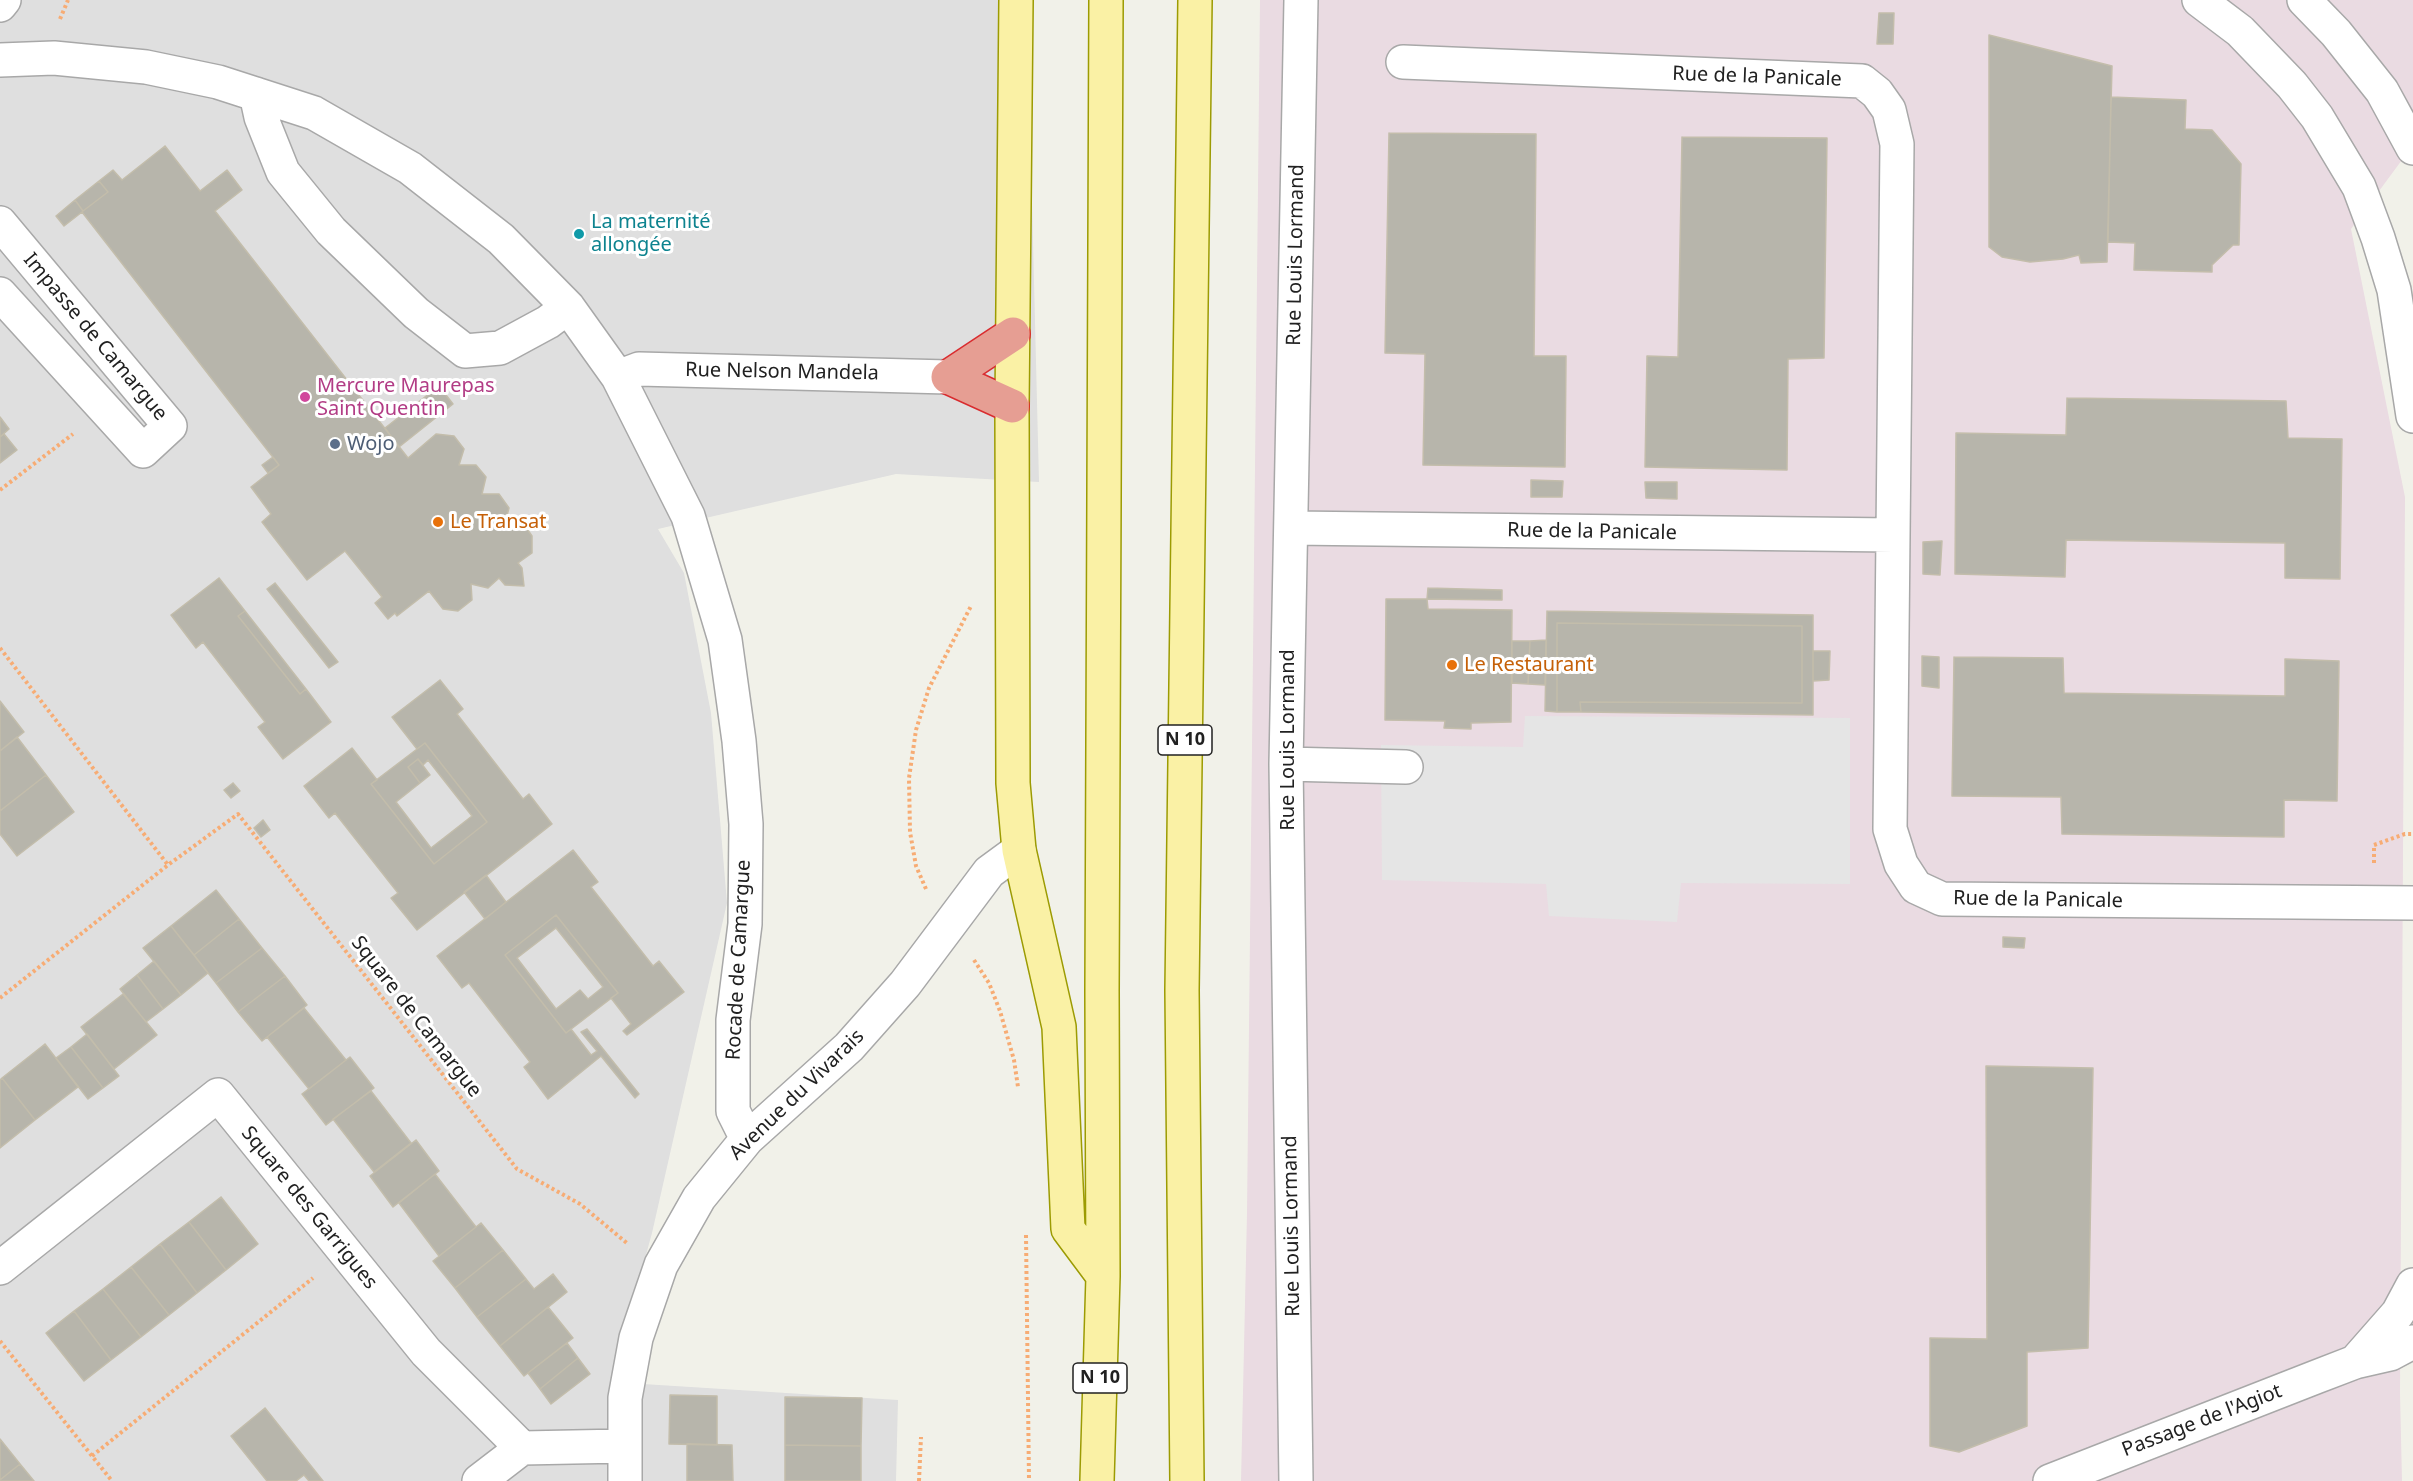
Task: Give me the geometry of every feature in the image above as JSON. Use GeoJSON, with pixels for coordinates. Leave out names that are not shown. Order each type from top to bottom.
{"type":"FeatureCollection","features":[{"type":"Feature","properties":{"kind":"highway"},"geometry":{"type":"LineString","coordinates":[[948,377],[1014,334]]}},
{"type":"Feature","properties":{"kind":"highway"},"geometry":{"type":"LineString","coordinates":[[948,377],[1012,406]]}},
{"type":"Feature","properties":{"kind":"main road"},"geometry":{"type":"LineString","coordinates":[[1016,0],[1012,406],[1013,783],[1019,850],[1059,1027],[1068,1229],[1103,1276]]}},
{"type":"Feature","properties":{"kind":"main road","name":"N 10"},"geometry":{"type":"LineString","coordinates":[[1098,1481],[1103,1276],[1106,0]]}},
{"type":"Feature","properties":{"kind":"main road","name":"N 10"},"geometry":{"type":"LineString","coordinates":[[1187,1481],[1182,990],[1194,0]]}},
{"type":"Feature","properties":{"kind":"street"},"geometry":{"type":"LineString","coordinates":[[0,5],[4,0]]}},
{"type":"Feature","properties":{"kind":"street","name":"Rue Louis Lormand"},"geometry":{"type":"LineString","coordinates":[[1296,1481],[1286,764],[1301,0]]}},
{"type":"Feature","properties":{"kind":"street"},"geometry":{"type":"LineString","coordinates":[[2199,0],[2240,30],[2292,85],[2317,117],[2359,187],[2394,290],[2413,416]]}},
{"type":"Feature","properties":{"kind":"street"},"geometry":{"type":"LineString","coordinates":[[2304,0],[2336,33],[2382,91],[2413,148]]}},
{"type":"Feature","properties":{"kind":"street","name":"Rocade de Camargue"},"geometry":{"type":"LineString","coordinates":[[0,60],[54,58],[146,67],[218,82],[314,113],[410,168],[501,239],[567,307],[618,378],[688,516],[725,640],[739,741],[746,824],[745,924],[733,1020],[733,1111],[747,1139]]}},
{"type":"Feature","properties":{"kind":"street","name":"Rue de la Panicale"},"geometry":{"type":"LineString","coordinates":[[1403,62],[1862,81],[1876,93],[1889,110],[1897,144],[1890,829],[1901,864],[1916,887],[1942,899],[2413,903]]}},
{"type":"Feature","properties":{"kind":"street"},"geometry":{"type":"LineString","coordinates":[[256,94],[261,117],[283,172],[339,239],[416,314],[465,351],[500,348],[548,322],[567,307]]}},
{"type":"Feature","properties":{"kind":"street","name":"Impasse de Camargue"},"geometry":{"type":"LineString","coordinates":[[0,223],[170,426],[144,451],[0,294]]}},
{"type":"Feature","properties":{"kind":"street","name":"Rue Nelson Mandela"},"geometry":{"type":"LineString","coordinates":[[618,378],[639,369],[948,377]]}},
{"type":"Feature","properties":{"kind":"street","name":"Rue de la Panicale"},"geometry":{"type":"LineString","coordinates":[[1291,528],[1893,535]]}},
{"type":"Feature","properties":{"kind":"street"},"geometry":{"type":"LineString","coordinates":[[1286,764],[1406,766]]}},
{"type":"Feature","properties":{"kind":"street","name":"Avenue du Vivarais"},"geometry":{"type":"LineString","coordinates":[[625,1481],[625,1398],[636,1338],[661,1265],[699,1198],[747,1139],[849,1047],[905,984],[989,872],[1019,850]]}},
{"type":"Feature","properties":{"kind":"street","name":"Square des Garrigues"},"geometry":{"type":"LineString","coordinates":[[0,1268],[218,1095],[426,1352],[522,1448]]}},
{"type":"Feature","properties":{"kind":"street"},"geometry":{"type":"LineString","coordinates":[[2355,1362],[2398,1313],[2413,1285]]}},
{"type":"Feature","properties":{"kind":"street","name":"Passage de l'Agiot"},"geometry":{"type":"LineString","coordinates":[[2050,1481],[2355,1362],[2390,1354],[2413,1342]]}},
{"type":"Feature","properties":{"kind":"street"},"geometry":{"type":"LineString","coordinates":[[479,1481],[522,1448],[624,1446]]}},
{"type":"Feature","properties":{"kind":"path"},"geometry":{"type":"LineString","coordinates":[[0,490],[105,410]]}},
{"type":"Feature","properties":{"kind":"path"},"geometry":{"type":"LineString","coordinates":[[0,648],[168,865]]}},
{"type":"Feature","properties":{"kind":"path","name":"Square de Camargue"},"geometry":{"type":"LineString","coordinates":[[0,998],[168,865],[238,814],[517,1169],[580,1204],[629,1244],[661,1265]]}},
{"type":"Feature","properties":{"kind":"path"},"geometry":{"type":"LineString","coordinates":[[92,1456],[345,1252]]}},
{"type":"Feature","properties":{"kind":"path"},"geometry":{"type":"LineString","coordinates":[[0,1341],[112,1481]]}},
{"type":"Feature","properties":{"kind":"path"},"geometry":{"type":"LineString","coordinates":[[919,1481],[921,1437]]}},
{"type":"Feature","properties":{"kind":"shaded area"},"geometry":{"type":"Polygon","coordinates":[[[0,0],[1027,0],[1039,482],[896,474],[658,529],[684,573],[711,713],[727,903],[652,1233],[611,1382],[898,1400],[896,1481],[0,1481],[0,0]]]}},
{"type":"Feature","properties":{"kind":"shaded area"},"geometry":{"type":"Polygon","coordinates":[[[1260,0],[2413,0],[2413,145],[2351,229],[2405,497],[2400,1393],[2402,1481],[1241,1481],[1247,1213],[1260,0]]]}},
{"type":"Feature","properties":{"kind":"shaded area"},"geometry":{"type":"Polygon","coordinates":[[[1525,716],[1850,718],[1850,884],[1681,883],[1677,922],[1549,916],[1546,884],[1382,880],[1381,745],[1523,747],[1525,716]]]}},
{"type":"Feature","properties":{"kind":"building"},"geometry":{"type":"Polygon","coordinates":[[[1879,13],[1894,13],[1893,44],[1877,44],[1879,13]]]}},
{"type":"Feature","properties":{"kind":"building"},"geometry":{"type":"Polygon","coordinates":[[[1989,35],[2112,66],[2107,262],[2081,263],[2079,255],[2030,262],[2002,257],[1989,247],[1989,35]]]}},
{"type":"Feature","properties":{"kind":"building"},"geometry":{"type":"Polygon","coordinates":[[[2111,97],[2186,100],[2185,129],[2212,130],[2241,164],[2239,245],[2233,245],[2212,265],[2212,272],[2134,270],[2135,243],[2108,242],[2111,97]]]}},
{"type":"Feature","properties":{"kind":"building"},"geometry":{"type":"Polygon","coordinates":[[[1389,133],[1536,134],[1534,356],[1566,356],[1565,467],[1423,465],[1425,354],[1385,353],[1389,133]]]}},
{"type":"Feature","properties":{"kind":"building"},"geometry":{"type":"Polygon","coordinates":[[[1682,137],[1827,138],[1824,358],[1788,359],[1787,470],[1645,467],[1647,356],[1678,357],[1682,137]]]}},
{"type":"Feature","properties":{"kind":"building"},"geometry":{"type":"Polygon","coordinates":[[[165,146],[200,191],[227,170],[242,190],[215,211],[408,458],[436,434],[454,436],[464,449],[459,465],[476,465],[486,477],[482,494],[499,494],[509,508],[505,523],[523,523],[532,536],[532,553],[518,563],[522,568],[524,586],[505,585],[499,578],[488,588],[471,584],[472,600],[458,611],[443,609],[429,591],[397,616],[395,613],[388,619],[375,603],[382,597],[345,551],[307,580],[262,522],[271,514],[251,487],[279,465],[82,212],[64,226],[56,216],[75,200],[83,211],[108,192],[99,181],[113,170],[122,180],[165,146]]]}},
{"type":"Feature","properties":{"kind":"building"},"geometry":{"type":"Polygon","coordinates":[[[99,181],[108,192],[83,211],[75,200],[99,181]]]}},
{"type":"Feature","properties":{"kind":"building"},"geometry":{"type":"Polygon","coordinates":[[[439,386],[453,404],[399,447],[385,428],[439,386]]]}},
{"type":"Feature","properties":{"kind":"building"},"geometry":{"type":"Polygon","coordinates":[[[2067,398],[2286,401],[2288,438],[2342,439],[2340,579],[2285,578],[2285,543],[2066,540],[2065,577],[1955,574],[1956,433],[2066,435],[2067,398]]]}},
{"type":"Feature","properties":{"kind":"building"},"geometry":{"type":"Polygon","coordinates":[[[0,417],[9,429],[0,437],[0,417]]]}},
{"type":"Feature","properties":{"kind":"building"},"geometry":{"type":"Polygon","coordinates":[[[4,434],[17,450],[0,463],[0,437],[4,434]]]}},
{"type":"Feature","properties":{"kind":"building"},"geometry":{"type":"Polygon","coordinates":[[[273,457],[279,465],[268,473],[262,465],[273,457]]]}},
{"type":"Feature","properties":{"kind":"building"},"geometry":{"type":"Polygon","coordinates":[[[1531,480],[1563,481],[1562,497],[1531,497],[1531,480]]]}},
{"type":"Feature","properties":{"kind":"building"},"geometry":{"type":"Polygon","coordinates":[[[1645,482],[1677,482],[1677,499],[1646,498],[1645,482]]]}},
{"type":"Feature","properties":{"kind":"building"},"geometry":{"type":"Polygon","coordinates":[[[1942,541],[1940,575],[1923,574],[1923,542],[1942,541]]]}},
{"type":"Feature","properties":{"kind":"building"},"geometry":{"type":"Polygon","coordinates":[[[219,578],[245,611],[238,616],[300,694],[306,689],[331,722],[283,759],[258,727],[265,722],[203,642],[196,648],[171,615],[219,578]]]}},
{"type":"Feature","properties":{"kind":"building"},"geometry":{"type":"Polygon","coordinates":[[[275,583],[338,662],[329,668],[267,589],[275,583]]]}},
{"type":"Feature","properties":{"kind":"building"},"geometry":{"type":"Polygon","coordinates":[[[1428,588],[1502,590],[1502,600],[1427,599],[1428,588]]]}},
{"type":"Feature","properties":{"kind":"building"},"geometry":{"type":"Polygon","coordinates":[[[1386,599],[1427,599],[1428,609],[1512,610],[1511,722],[1471,723],[1471,729],[1444,728],[1445,721],[1385,720],[1386,599]]]}},
{"type":"Feature","properties":{"kind":"building"},"geometry":{"type":"Polygon","coordinates":[[[245,611],[306,689],[300,694],[238,616],[245,611]]]}},
{"type":"Feature","properties":{"kind":"building"},"geometry":{"type":"Polygon","coordinates":[[[1547,611],[1813,615],[1813,715],[1581,712],[1580,702],[1802,703],[1802,626],[1557,623],[1557,712],[1545,711],[1547,611]]]}},
{"type":"Feature","properties":{"kind":"building"},"geometry":{"type":"Polygon","coordinates":[[[1557,623],[1802,626],[1802,703],[1580,702],[1581,712],[1557,712],[1557,623]]]}},
{"type":"Feature","properties":{"kind":"building"},"geometry":{"type":"Polygon","coordinates":[[[1546,640],[1545,685],[1528,684],[1530,641],[1546,640]]]}},
{"type":"Feature","properties":{"kind":"building"},"geometry":{"type":"Polygon","coordinates":[[[1512,641],[1530,641],[1528,684],[1512,683],[1512,641]]]}},
{"type":"Feature","properties":{"kind":"building"},"geometry":{"type":"Polygon","coordinates":[[[1813,651],[1830,651],[1829,680],[1813,681],[1813,651]]]}},
{"type":"Feature","properties":{"kind":"building"},"geometry":{"type":"Polygon","coordinates":[[[1922,656],[1939,657],[1939,688],[1922,686],[1922,656]]]}},
{"type":"Feature","properties":{"kind":"building"},"geometry":{"type":"Polygon","coordinates":[[[1954,657],[2063,658],[2064,693],[2285,696],[2285,659],[2339,661],[2337,801],[2284,800],[2284,837],[2062,834],[2061,797],[1952,796],[1954,657]]]}},
{"type":"Feature","properties":{"kind":"building"},"geometry":{"type":"Polygon","coordinates":[[[440,680],[463,709],[457,714],[523,799],[529,794],[552,824],[417,930],[391,898],[398,893],[335,813],[329,818],[304,786],[352,748],[377,780],[371,784],[434,864],[487,822],[425,743],[417,749],[392,717],[440,680]]]}},
{"type":"Feature","properties":{"kind":"building"},"geometry":{"type":"Polygon","coordinates":[[[0,701],[24,732],[0,751],[0,701]]]}},
{"type":"Feature","properties":{"kind":"building"},"geometry":{"type":"Polygon","coordinates":[[[17,737],[46,775],[0,811],[0,751],[17,737]]]}},
{"type":"Feature","properties":{"kind":"building"},"geometry":{"type":"Polygon","coordinates":[[[425,743],[487,822],[434,864],[371,784],[425,743]],[[418,759],[408,767],[420,783],[396,802],[431,848],[472,816],[428,760],[423,765],[418,759]]]}},
{"type":"Feature","properties":{"kind":"building"},"geometry":{"type":"Polygon","coordinates":[[[418,759],[430,775],[420,783],[408,767],[418,759]]]}},
{"type":"Feature","properties":{"kind":"building"},"geometry":{"type":"Polygon","coordinates":[[[46,775],[74,812],[17,856],[0,834],[0,811],[46,775]]]}},
{"type":"Feature","properties":{"kind":"building"},"geometry":{"type":"Polygon","coordinates":[[[233,783],[240,791],[231,798],[224,790],[233,783]]]}},
{"type":"Feature","properties":{"kind":"building"},"geometry":{"type":"Polygon","coordinates":[[[263,820],[270,830],[261,837],[254,828],[263,820]]]}},
{"type":"Feature","properties":{"kind":"building"},"geometry":{"type":"Polygon","coordinates":[[[573,850],[598,882],[591,887],[653,966],[659,961],[684,992],[627,1035],[623,1031],[631,1024],[611,998],[618,993],[556,915],[505,955],[566,1033],[571,1029],[591,1055],[597,1051],[581,1032],[587,1029],[639,1094],[635,1098],[601,1056],[548,1099],[524,1067],[530,1062],[469,983],[462,988],[437,956],[573,850]]]}},
{"type":"Feature","properties":{"kind":"building"},"geometry":{"type":"Polygon","coordinates":[[[486,875],[506,902],[485,919],[464,892],[486,875]]]}},
{"type":"Feature","properties":{"kind":"building"},"geometry":{"type":"Polygon","coordinates":[[[216,890],[239,919],[194,955],[171,926],[216,890]]]}},
{"type":"Feature","properties":{"kind":"building"},"geometry":{"type":"Polygon","coordinates":[[[556,915],[618,993],[566,1033],[505,955],[556,915]],[[556,928],[517,958],[556,1009],[580,990],[588,999],[603,987],[556,928]]]}},
{"type":"Feature","properties":{"kind":"building"},"geometry":{"type":"Polygon","coordinates":[[[239,919],[262,948],[216,983],[194,955],[239,919]]]}},
{"type":"Feature","properties":{"kind":"building"},"geometry":{"type":"Polygon","coordinates":[[[171,926],[208,973],[181,995],[143,948],[171,926]]]}},
{"type":"Feature","properties":{"kind":"building"},"geometry":{"type":"Polygon","coordinates":[[[2003,937],[2025,938],[2024,948],[2003,947],[2003,937]]]}},
{"type":"Feature","properties":{"kind":"building"},"geometry":{"type":"Polygon","coordinates":[[[262,948],[285,976],[238,1012],[216,983],[262,948]]]}},
{"type":"Feature","properties":{"kind":"building"},"geometry":{"type":"Polygon","coordinates":[[[154,961],[181,995],[163,1009],[137,975],[154,961]]]}},
{"type":"Feature","properties":{"kind":"building"},"geometry":{"type":"Polygon","coordinates":[[[137,975],[163,1009],[146,1022],[120,989],[137,975]]]}},
{"type":"Feature","properties":{"kind":"building"},"geometry":{"type":"Polygon","coordinates":[[[285,976],[307,1005],[262,1041],[238,1012],[285,976]]]}},
{"type":"Feature","properties":{"kind":"building"},"geometry":{"type":"Polygon","coordinates":[[[123,994],[157,1035],[114,1069],[81,1027],[123,994]]]}},
{"type":"Feature","properties":{"kind":"building"},"geometry":{"type":"Polygon","coordinates":[[[304,1008],[346,1060],[309,1089],[267,1037],[304,1008]]]}},
{"type":"Feature","properties":{"kind":"building"},"geometry":{"type":"Polygon","coordinates":[[[87,1034],[119,1076],[103,1088],[71,1047],[87,1034]]]}},
{"type":"Feature","properties":{"kind":"building"},"geometry":{"type":"Polygon","coordinates":[[[45,1044],[78,1087],[35,1120],[2,1078],[45,1044]]]}},
{"type":"Feature","properties":{"kind":"building"},"geometry":{"type":"Polygon","coordinates":[[[71,1047],[103,1088],[88,1099],[56,1058],[71,1047]]]}},
{"type":"Feature","properties":{"kind":"building"},"geometry":{"type":"Polygon","coordinates":[[[350,1057],[374,1088],[326,1125],[302,1094],[350,1057]]]}},
{"type":"Feature","properties":{"kind":"building"},"geometry":{"type":"Polygon","coordinates":[[[1986,1066],[2093,1068],[2088,1348],[2027,1352],[2027,1426],[1959,1452],[1930,1446],[1930,1338],[1987,1339],[1986,1066]]]}},
{"type":"Feature","properties":{"kind":"building"},"geometry":{"type":"Polygon","coordinates":[[[2,1078],[35,1120],[0,1148],[0,1080],[2,1078]]]}},
{"type":"Feature","properties":{"kind":"building"},"geometry":{"type":"Polygon","coordinates":[[[371,1091],[411,1143],[374,1172],[333,1119],[371,1091]]]}},
{"type":"Feature","properties":{"kind":"building"},"geometry":{"type":"Polygon","coordinates":[[[416,1140],[439,1171],[393,1207],[370,1176],[416,1140]]]}},
{"type":"Feature","properties":{"kind":"building"},"geometry":{"type":"Polygon","coordinates":[[[435,1174],[476,1227],[439,1256],[399,1203],[435,1174]]]}},
{"type":"Feature","properties":{"kind":"building"},"geometry":{"type":"Polygon","coordinates":[[[221,1197],[258,1244],[226,1270],[189,1222],[221,1197]]]}},
{"type":"Feature","properties":{"kind":"building"},"geometry":{"type":"Polygon","coordinates":[[[189,1222],[226,1270],[197,1293],[160,1244],[189,1222]]]}},
{"type":"Feature","properties":{"kind":"building"},"geometry":{"type":"Polygon","coordinates":[[[481,1223],[503,1250],[455,1288],[433,1261],[481,1223]]]}},
{"type":"Feature","properties":{"kind":"building"},"geometry":{"type":"Polygon","coordinates":[[[160,1244],[197,1293],[169,1315],[131,1267],[160,1244]]]}},
{"type":"Feature","properties":{"kind":"building"},"geometry":{"type":"Polygon","coordinates":[[[503,1250],[526,1279],[477,1317],[455,1288],[503,1250]]]}},
{"type":"Feature","properties":{"kind":"building"},"geometry":{"type":"Polygon","coordinates":[[[131,1267],[169,1315],[141,1337],[103,1289],[131,1267]]]}},
{"type":"Feature","properties":{"kind":"building"},"geometry":{"type":"Polygon","coordinates":[[[553,1274],[567,1292],[500,1346],[477,1317],[526,1279],[534,1289],[553,1274]]]}},
{"type":"Feature","properties":{"kind":"building"},"geometry":{"type":"Polygon","coordinates":[[[103,1289],[141,1337],[111,1360],[74,1311],[103,1289]]]}},
{"type":"Feature","properties":{"kind":"building"},"geometry":{"type":"Polygon","coordinates":[[[548,1307],[573,1338],[524,1376],[500,1346],[548,1307]]]}},
{"type":"Feature","properties":{"kind":"building"},"geometry":{"type":"Polygon","coordinates":[[[74,1311],[111,1360],[84,1381],[46,1333],[74,1311]]]}},
{"type":"Feature","properties":{"kind":"building"},"geometry":{"type":"Polygon","coordinates":[[[567,1343],[578,1358],[540,1389],[528,1373],[567,1343]]]}},
{"type":"Feature","properties":{"kind":"building"},"geometry":{"type":"Polygon","coordinates":[[[578,1358],[590,1374],[551,1404],[540,1389],[578,1358]]]}},
{"type":"Feature","properties":{"kind":"building"},"geometry":{"type":"Polygon","coordinates":[[[670,1395],[717,1396],[717,1445],[669,1444],[670,1395]]]}},
{"type":"Feature","properties":{"kind":"building"},"geometry":{"type":"Polygon","coordinates":[[[785,1397],[862,1398],[861,1446],[785,1445],[785,1397]]]}},
{"type":"Feature","properties":{"kind":"building"},"geometry":{"type":"Polygon","coordinates":[[[265,1408],[323,1481],[309,1481],[304,1475],[296,1481],[267,1481],[231,1436],[265,1408]]]}},
{"type":"Feature","properties":{"kind":"building"},"geometry":{"type":"Polygon","coordinates":[[[0,1439],[20,1464],[0,1480],[0,1439]]]}},
{"type":"Feature","properties":{"kind":"building"},"geometry":{"type":"Polygon","coordinates":[[[687,1444],[732,1445],[733,1481],[687,1481],[687,1444]]]}},
{"type":"Feature","properties":{"kind":"building"},"geometry":{"type":"Polygon","coordinates":[[[785,1445],[861,1446],[861,1481],[785,1481],[785,1445]]]}},
{"type":"Feature","properties":{"kind":"building"},"geometry":{"type":"Polygon","coordinates":[[[20,1464],[34,1481],[0,1481],[0,1480],[20,1464]]]}},
{"type":"Feature","properties":{"kind":"place","name":"La maternité allongée"},"geometry":{"type":"Point","coordinates":[579,234]}},
{"type":"Feature","properties":{"kind":"place","name":"Mercure Maurepas Saint Quentin"},"geometry":{"type":"Point","coordinates":[305,397]}},
{"type":"Feature","properties":{"kind":"place","name":"Wojo"},"geometry":{"type":"Point","coordinates":[335,444]}},
{"type":"Feature","properties":{"kind":"place","name":"Le Transat"},"geometry":{"type":"Point","coordinates":[438,522]}},
{"type":"Feature","properties":{"kind":"place","name":"Le Restaurant"},"geometry":{"type":"Point","coordinates":[1452,665]}}]}
